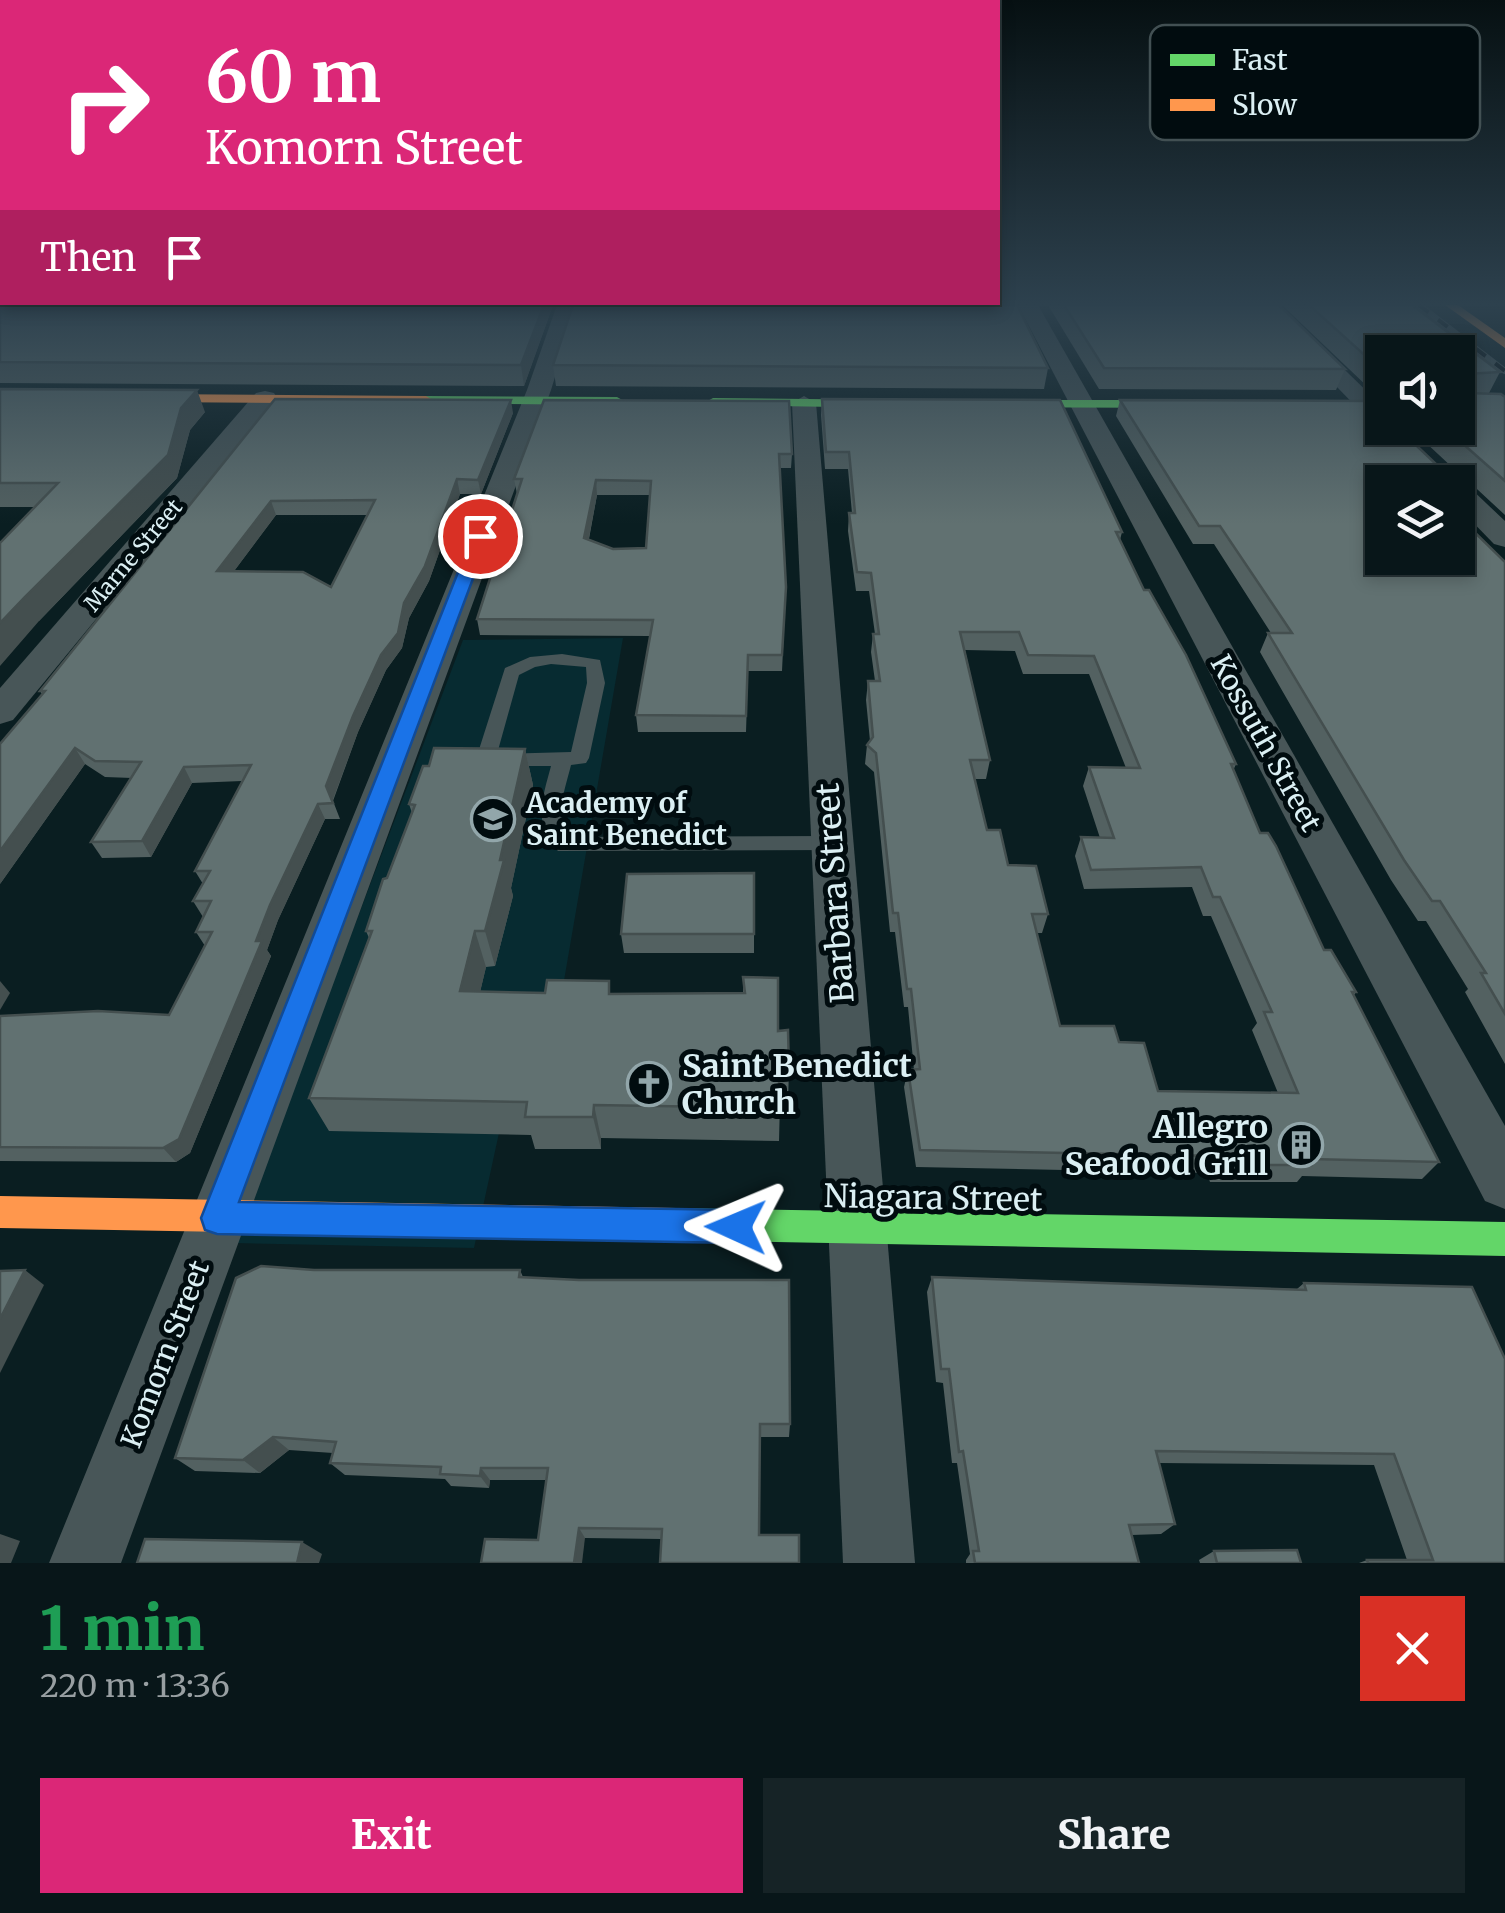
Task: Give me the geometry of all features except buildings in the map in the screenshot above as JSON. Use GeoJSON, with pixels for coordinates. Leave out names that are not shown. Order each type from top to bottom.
{"type":"FeatureCollection","features":[{"type":"Feature","properties":{"kind":"main road"},"geometry":{"type":"LineString","coordinates":[[0,397],[649,401]]}},
{"type":"Feature","properties":{"kind":"main road"},"geometry":{"type":"LineString","coordinates":[[688,402],[926,404]]}},
{"type":"Feature","properties":{"kind":"main road"},"geometry":{"type":"LineString","coordinates":[[964,404],[1214,404]]}},
{"type":"Feature","properties":{"kind":"main road"},"geometry":{"type":"LineString","coordinates":[[1272,404],[1365,408]]}},
{"type":"Feature","properties":{"kind":"main road","name":"Niagara Street"},"geometry":{"type":"LineString","coordinates":[[0,1212],[1505,1239]]}},
{"type":"Feature","properties":{"kind":"street","name":"Komorn Street"},"geometry":{"type":"LineString","coordinates":[[85,1563],[217,1218],[402,774],[541,378]]}},
{"type":"Feature","properties":{"kind":"street","name":"Kossuth Street"},"geometry":{"type":"LineString","coordinates":[[1067,378],[1505,1180]]}},
{"type":"Feature","properties":{"kind":"street"},"geometry":{"type":"LineString","coordinates":[[1344,378],[1365,398]]}},
{"type":"Feature","properties":{"kind":"street","name":"Marne Street"},"geometry":{"type":"LineString","coordinates":[[0,712],[265,398]]}},
{"type":"Feature","properties":{"kind":"street","name":"Barbara Street"},"geometry":{"type":"LineString","coordinates":[[804,403],[879,1563]]}},
{"type":"Feature","properties":{"kind":"street"},"geometry":{"type":"LineString","coordinates":[[1475,509],[1505,538]]}},
{"type":"Feature","properties":{"kind":"lane"},"geometry":{"type":"LineString","coordinates":[[466,774],[486,760],[579,758],[596,683],[594,664],[532,660],[511,672],[486,760]]}},
{"type":"Feature","properties":{"kind":"lane"},"geometry":{"type":"LineString","coordinates":[[564,759],[550,826],[554,837],[566,845],[832,844]]}},
{"type":"Feature","properties":{"kind":"shaded area","name":"Academy of Saint Benedict"},"geometry":{"type":"Polygon","coordinates":[[[623,638],[561,998],[522,1027],[474,1248],[234,1243],[463,640],[623,638]]]}},
{"type":"Feature","properties":{"kind":"traffic: fast"},"geometry":{"type":"LineString","coordinates":[[426,400],[617,401]]}},
{"type":"Feature","properties":{"kind":"traffic: fast"},"geometry":{"type":"LineString","coordinates":[[713,402],[897,404]]}},
{"type":"Feature","properties":{"kind":"traffic: fast"},"geometry":{"type":"LineString","coordinates":[[988,404],[1192,404]]}},
{"type":"Feature","properties":{"kind":"traffic: fast"},"geometry":{"type":"LineString","coordinates":[[676,1224],[1505,1239]]}},
{"type":"Feature","properties":{"kind":"traffic: slow"},"geometry":{"type":"LineString","coordinates":[[0,397],[426,400]]}},
{"type":"Feature","properties":{"kind":"traffic: slow"},"geometry":{"type":"LineString","coordinates":[[1298,404],[1365,404]]}},
{"type":"Feature","properties":{"kind":"traffic: slow"},"geometry":{"type":"LineString","coordinates":[[0,1212],[676,1224]]}},
{"type":"Feature","properties":{"kind":"place","name":"Academy of Saint Benedict"},"geometry":{"type":"Point","coordinates":[493,819]}},
{"type":"Feature","properties":{"kind":"place","name":"Saint Benedict Church"},"geometry":{"type":"Point","coordinates":[649,1084]}},
{"type":"Feature","properties":{"kind":"place","name":"Allegro Seafood Grill"},"geometry":{"type":"Point","coordinates":[1301,1145]}},
{"type":"Feature","properties":{"kind":"route"},"geometry":{"type":"LineString","coordinates":[[480,536],[217,1218],[736,1227]]}}]}
